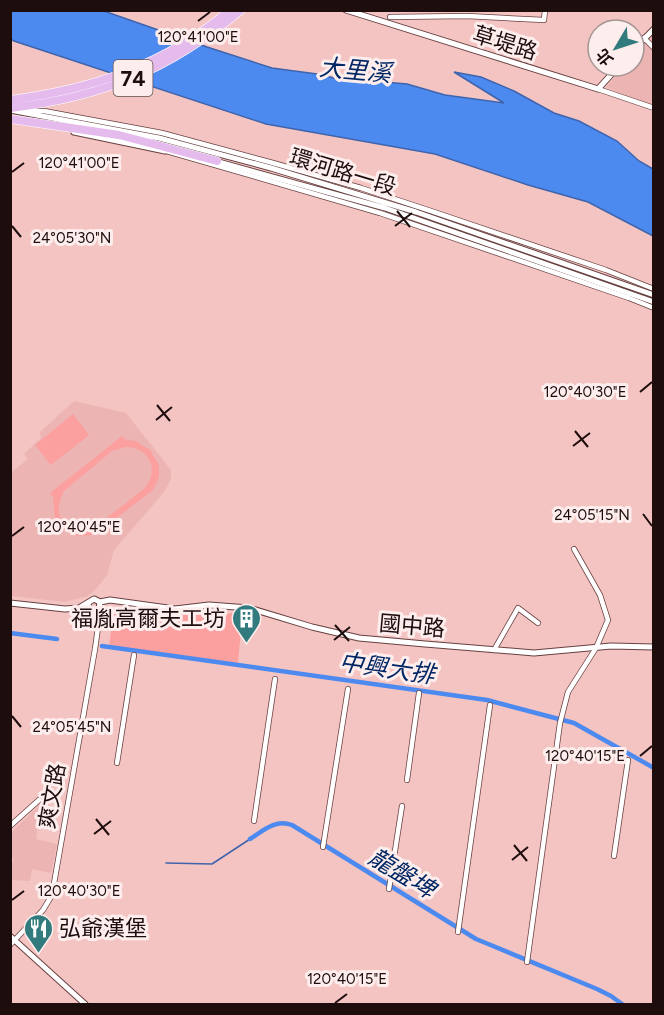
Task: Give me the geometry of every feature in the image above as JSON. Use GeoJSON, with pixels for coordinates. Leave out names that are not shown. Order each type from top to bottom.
{"type":"FeatureCollection","features":[{"type":"Feature","properties":{"kind":"highway","name":"74"},"geometry":{"type":"LineString","coordinates":[[10,100],[58,93],[99,83],[184,44],[230,10]]}},
{"type":"Feature","properties":{"kind":"highway","name":"74"},"geometry":{"type":"LineString","coordinates":[[11,114],[101,91],[155,69],[188,50],[241,10]]}},
{"type":"Feature","properties":{"kind":"highway"},"geometry":{"type":"LineString","coordinates":[[11,114],[119,135],[217,161]]}},
{"type":"Feature","properties":{"kind":"street","name":"草堤路"},"geometry":{"type":"LineString","coordinates":[[346,10],[654,108]]}},
{"type":"Feature","properties":{"kind":"street"},"geometry":{"type":"LineString","coordinates":[[388,24],[391,10]]}},
{"type":"Feature","properties":{"kind":"street"},"geometry":{"type":"LineString","coordinates":[[390,17],[467,16],[544,20],[545,10]]}},
{"type":"Feature","properties":{"kind":"street"},"geometry":{"type":"LineString","coordinates":[[598,89],[608,78]]}},
{"type":"Feature","properties":{"kind":"street","name":"環河路一段"},"geometry":{"type":"LineString","coordinates":[[11,114],[44,111],[132,127],[273,163],[411,204],[606,270],[654,289]]}},
{"type":"Feature","properties":{"kind":"street","name":"環河路一段"},"geometry":{"type":"LineString","coordinates":[[11,114],[79,133],[217,161],[385,208],[654,302]]}},
{"type":"Feature","properties":{"kind":"street","name":"環河路一段"},"geometry":{"type":"LineString","coordinates":[[11,114],[159,138],[282,171],[416,212],[654,295]]}},
{"type":"Feature","properties":{"kind":"street","name":"環河路一段"},"geometry":{"type":"LineString","coordinates":[[163,150],[380,213],[654,308]]}},
{"type":"Feature","properties":{"kind":"street"},"geometry":{"type":"LineString","coordinates":[[527,962],[560,723],[568,693],[596,648],[608,620],[600,595],[574,549]]}},
{"type":"Feature","properties":{"kind":"street","name":"國中路"},"geometry":{"type":"LineString","coordinates":[[10,603],[65,609],[79,608],[94,599],[99,606],[110,600],[175,609],[209,605],[249,608],[359,638],[534,653],[611,646],[653,647]]}},
{"type":"Feature","properties":{"kind":"street","name":"爽文路"},"geometry":{"type":"LineString","coordinates":[[11,940],[43,910],[51,895],[95,649],[99,606]]}},
{"type":"Feature","properties":{"kind":"street"},"geometry":{"type":"LineString","coordinates":[[494,650],[518,608],[538,623]]}},
{"type":"Feature","properties":{"kind":"street"},"geometry":{"type":"LineString","coordinates":[[117,763],[134,655]]}},
{"type":"Feature","properties":{"kind":"street"},"geometry":{"type":"LineString","coordinates":[[254,821],[275,679]]}},
{"type":"Feature","properties":{"kind":"street"},"geometry":{"type":"LineString","coordinates":[[323,847],[348,689]]}},
{"type":"Feature","properties":{"kind":"street"},"geometry":{"type":"LineString","coordinates":[[407,780],[418,693]]}},
{"type":"Feature","properties":{"kind":"street"},"geometry":{"type":"LineString","coordinates":[[458,932],[490,705]]}},
{"type":"Feature","properties":{"kind":"street"},"geometry":{"type":"LineString","coordinates":[[614,856],[628,760]]}},
{"type":"Feature","properties":{"kind":"street"},"geometry":{"type":"LineString","coordinates":[[10,826],[39,800]]}},
{"type":"Feature","properties":{"kind":"street"},"geometry":{"type":"LineString","coordinates":[[389,889],[402,806]]}},
{"type":"Feature","properties":{"kind":"street"},"geometry":{"type":"LineString","coordinates":[[11,940],[85,1005]]}},
{"type":"Feature","properties":{"kind":"shaded area"},"geometry":{"type":"Polygon","coordinates":[[[653,35],[653,106],[606,87],[614,78],[646,78],[646,43],[653,35]]]}},
{"type":"Feature","properties":{"kind":"shaded area"},"geometry":{"type":"Polygon","coordinates":[[[74,401],[126,413],[171,470],[171,479],[164,492],[114,550],[107,575],[88,596],[65,602],[11,596],[11,473],[28,459],[24,454],[41,438],[40,432],[74,401]]]}},
{"type":"Feature","properties":{"kind":"shaded area"},"geometry":{"type":"Polygon","coordinates":[[[73,414],[89,435],[51,465],[35,445],[73,414]]]}},
{"type":"Feature","properties":{"kind":"shaded area"},"geometry":{"type":"Polygon","coordinates":[[[122,436],[150,450],[159,465],[159,477],[153,490],[97,533],[91,535],[73,534],[59,525],[55,520],[53,497],[50,493],[122,436]],[[125,447],[112,451],[64,491],[59,503],[59,511],[64,522],[77,529],[91,527],[107,518],[145,488],[152,474],[150,460],[133,448],[125,447]]]}},
{"type":"Feature","properties":{"kind":"shaded area"},"geometry":{"type":"Polygon","coordinates":[[[114,608],[173,615],[236,613],[242,619],[238,663],[109,647],[114,608]]]}},
{"type":"Feature","properties":{"kind":"shaded area"},"geometry":{"type":"Polygon","coordinates":[[[41,803],[36,839],[57,844],[51,873],[32,869],[30,881],[11,880],[11,864],[14,859],[11,856],[11,833],[41,803]]]}},
{"type":"Feature","properties":{"kind":"water"},"geometry":{"type":"Polygon","coordinates":[[[11,11],[104,11],[272,68],[347,81],[407,84],[445,95],[504,103],[454,72],[481,77],[514,91],[554,113],[579,121],[617,141],[639,161],[653,169],[653,236],[588,202],[435,154],[266,124],[14,41],[11,39],[11,11]]]}},
{"type":"Feature","properties":{"kind":"waterway","name":"中興大排"},"geometry":{"type":"LineString","coordinates":[[10,633],[57,639]]}},
{"type":"Feature","properties":{"kind":"waterway","name":"中興大排"},"geometry":{"type":"LineString","coordinates":[[102,646],[487,700],[574,723],[654,768]]}},
{"type":"Feature","properties":{"kind":"waterway","name":"龍盤埤"},"geometry":{"type":"LineString","coordinates":[[250,839],[275,824],[292,825],[476,939],[597,989],[622,1004]]}},
{"type":"Feature","properties":{"kind":"waterway","name":"龍盤埤"},"geometry":{"type":"LineString","coordinates":[[166,863],[212,864],[250,839]]}},
{"type":"Feature","properties":{"kind":"place","name":"福胤高爾夫工坊"},"geometry":{"type":"Point","coordinates":[246,644]}},
{"type":"Feature","properties":{"kind":"place","name":"弘爺漢堡"},"geometry":{"type":"Point","coordinates":[38,954]}},
{"type":"Feature","properties":{"kind":"water label","name":"大里溪"},"geometry":{"type":"Point","coordinates":[355,70]}}]}
